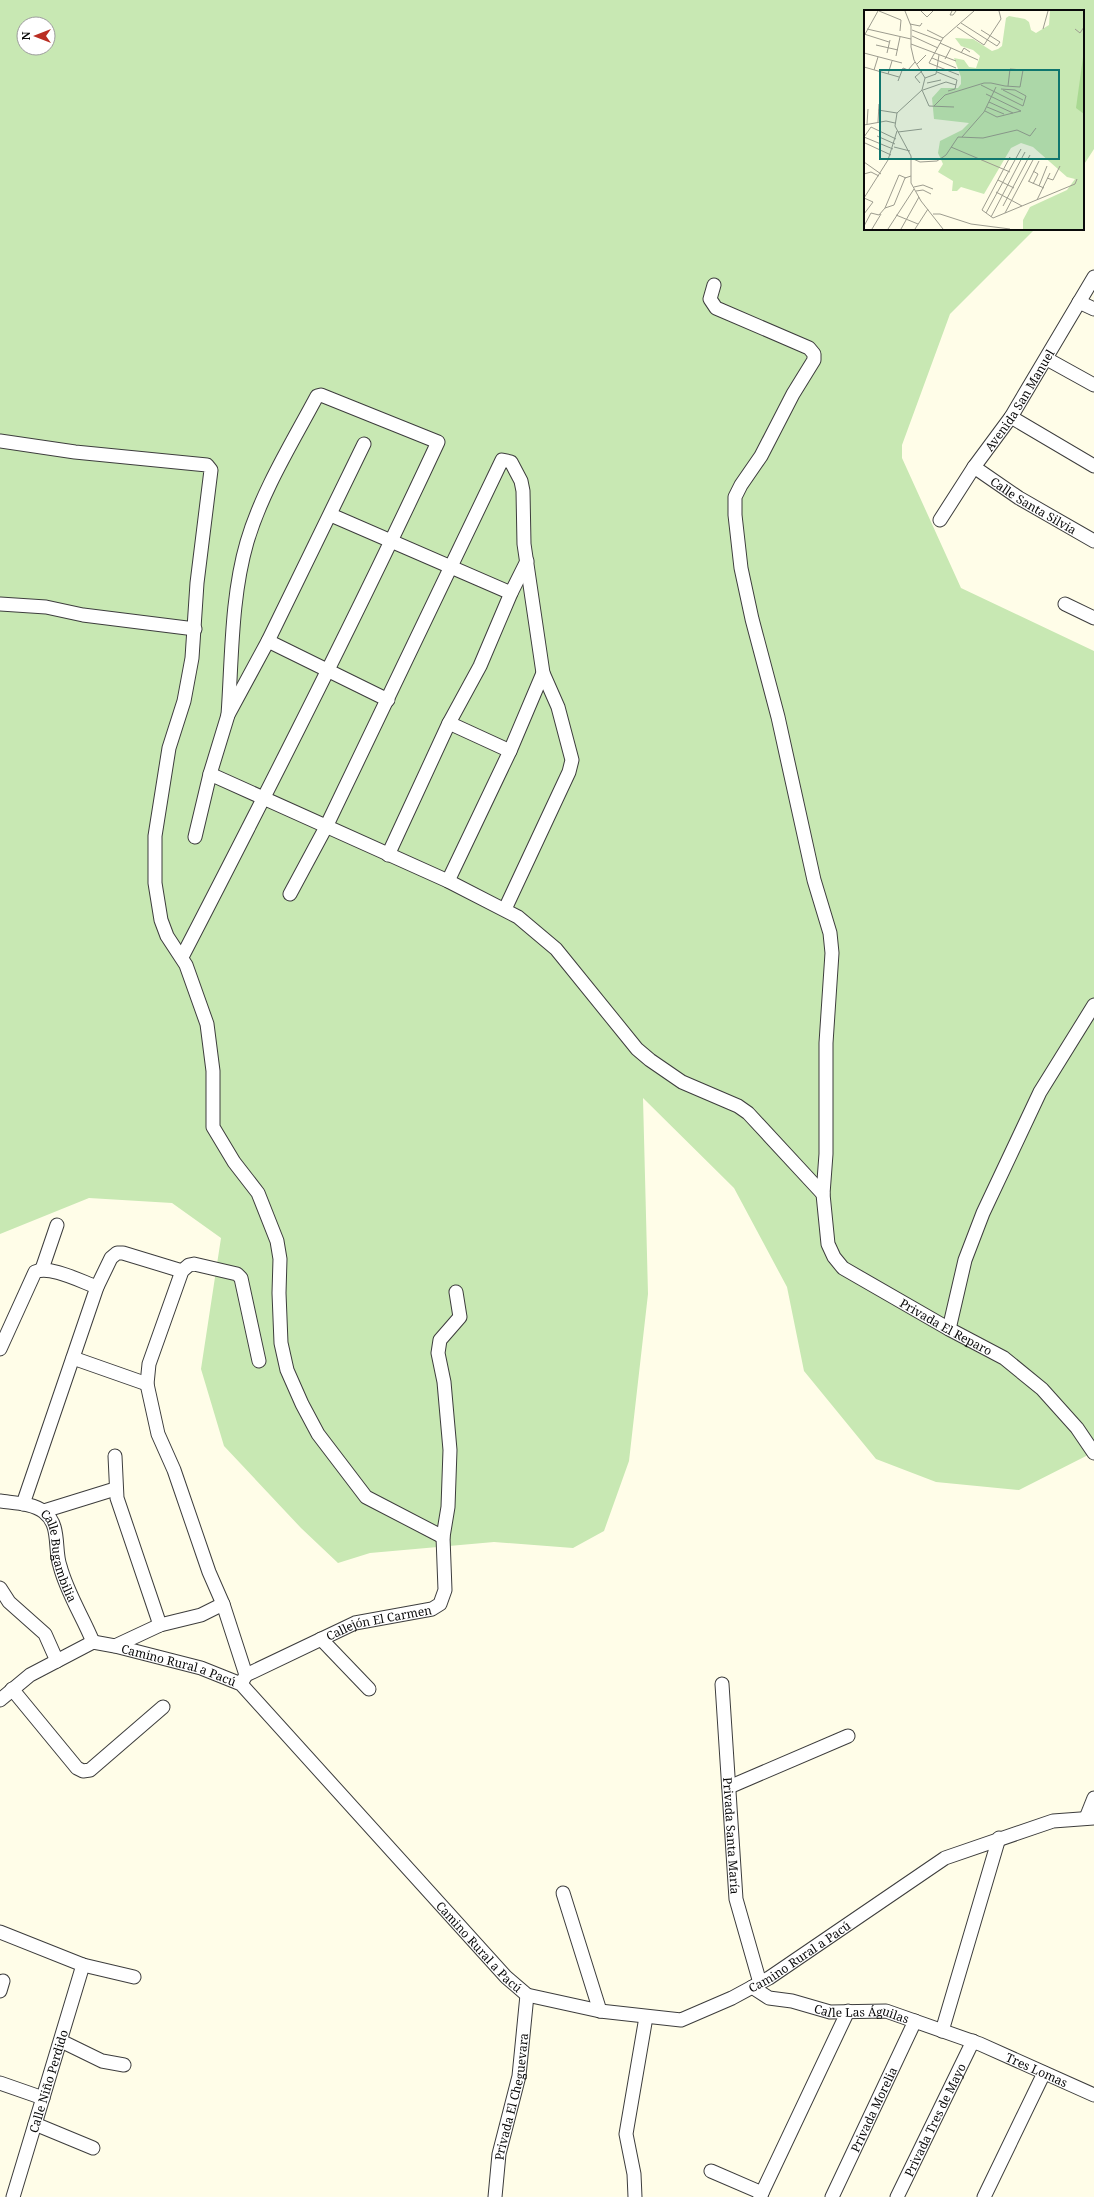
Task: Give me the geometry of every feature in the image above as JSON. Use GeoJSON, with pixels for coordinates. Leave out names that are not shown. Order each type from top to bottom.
{"type":"FeatureCollection","features":[{"type":"Feature","properties":{"kind":"street","name":"Avenida San Manuel"},"geometry":{"type":"LineString","coordinates":[[940,520],[974,468],[1012,417],[1094,277]]}},
{"type":"Feature","properties":{"kind":"street","name":"Privada El Reparo"},"geometry":{"type":"LineString","coordinates":[[714,284],[710,298],[716,308],[809,348],[814,354],[814,360],[792,394],[761,456],[741,484],[735,497],[735,515],[741,568],[752,619],[778,717],[814,880],[830,933],[832,953],[826,1044],[826,1154],[823,1194],[828,1244],[834,1257],[843,1268],[949,1329],[1004,1358],[1042,1388],[1077,1428],[1094,1453]]}},
{"type":"Feature","properties":{"kind":"street"},"geometry":{"type":"LineString","coordinates":[[1079,302],[1094,309]]}},
{"type":"Feature","properties":{"kind":"street"},"geometry":{"type":"LineString","coordinates":[[1047,359],[1094,385]]}},
{"type":"Feature","properties":{"kind":"street"},"geometry":{"type":"LineString","coordinates":[[182,957],[265,798],[392,540],[438,442],[321,395],[317,396],[262,503],[247,542],[237,590],[228,715]]}},
{"type":"Feature","properties":{"kind":"street"},"geometry":{"type":"LineString","coordinates":[[1012,417],[1094,466]]}},
{"type":"Feature","properties":{"kind":"street"},"geometry":{"type":"LineString","coordinates":[[0,441],[75,452],[207,465],[211,470],[197,583],[192,658],[184,701],[168,748],[154,849],[161,920],[167,936],[182,957],[205,1016],[211,1043],[213,1128],[234,1162],[258,1193],[277,1241],[280,1258],[278,1293],[280,1337],[287,1370],[302,1404],[318,1434],[366,1497],[443,1538],[448,1507],[450,1450],[444,1382],[438,1353],[440,1340],[460,1317],[456,1292]]}},
{"type":"Feature","properties":{"kind":"street"},"geometry":{"type":"LineString","coordinates":[[195,837],[210,774],[228,715],[268,641],[331,515],[364,444]]}},
{"type":"Feature","properties":{"kind":"street"},"geometry":{"type":"LineString","coordinates":[[290,894],[326,827],[502,460],[510,462],[521,481],[527,561],[543,673],[558,707],[572,760],[569,772],[505,909]]}},
{"type":"Feature","properties":{"kind":"street","name":"Calle Santa Silvia"},"geometry":{"type":"LineString","coordinates":[[974,468],[1019,498],[1094,541]]}},
{"type":"Feature","properties":{"kind":"street"},"geometry":{"type":"LineString","coordinates":[[331,515],[392,540],[511,593]]}},
{"type":"Feature","properties":{"kind":"street"},"geometry":{"type":"LineString","coordinates":[[388,855],[450,723],[480,666],[511,593],[527,561]]}},
{"type":"Feature","properties":{"kind":"street"},"geometry":{"type":"LineString","coordinates":[[0,604],[46,607],[83,615],[195,629]]}},
{"type":"Feature","properties":{"kind":"street"},"geometry":{"type":"LineString","coordinates":[[1065,604],[1094,618]]}},
{"type":"Feature","properties":{"kind":"street"},"geometry":{"type":"LineString","coordinates":[[268,641],[328,669],[388,700]]}},
{"type":"Feature","properties":{"kind":"street"},"geometry":{"type":"LineString","coordinates":[[448,881],[510,751],[543,673]]}},
{"type":"Feature","properties":{"kind":"street"},"geometry":{"type":"LineString","coordinates":[[450,723],[510,751]]}},
{"type":"Feature","properties":{"kind":"street"},"geometry":{"type":"LineString","coordinates":[[210,774],[448,881],[505,909],[531,926],[556,949],[637,1049],[682,1082],[738,1106],[748,1113],[823,1194]]}},
{"type":"Feature","properties":{"kind":"street"},"geometry":{"type":"LineString","coordinates":[[949,1329],[965,1260],[983,1213],[1040,1092],[1094,1005]]}},
{"type":"Feature","properties":{"kind":"street"},"geometry":{"type":"LineString","coordinates":[[42,1269],[57,1225]]}},
{"type":"Feature","properties":{"kind":"street"},"geometry":{"type":"LineString","coordinates":[[23,1504],[97,1287],[111,1258],[117,1253],[124,1253],[182,1270]]}},
{"type":"Feature","properties":{"kind":"street"},"geometry":{"type":"LineString","coordinates":[[244,1679],[223,1604],[209,1572],[174,1470],[158,1434],[147,1384],[150,1364],[182,1270],[189,1265],[194,1264],[236,1274],[241,1278],[259,1362]]}},
{"type":"Feature","properties":{"kind":"street"},"geometry":{"type":"LineString","coordinates":[[0,1349],[35,1272],[42,1269],[97,1287]]}},
{"type":"Feature","properties":{"kind":"street"},"geometry":{"type":"LineString","coordinates":[[73,1358],[147,1384]]}},
{"type":"Feature","properties":{"kind":"street"},"geometry":{"type":"LineString","coordinates":[[115,1456],[115,1489],[160,1625]]}},
{"type":"Feature","properties":{"kind":"street"},"geometry":{"type":"LineString","coordinates":[[44,1511],[115,1489]]}},
{"type":"Feature","properties":{"kind":"street","name":"Calle Bugambilia"},"geometry":{"type":"LineString","coordinates":[[0,1501],[23,1504],[44,1511],[49,1516],[56,1532],[62,1572],[93,1642]]}},
{"type":"Feature","properties":{"kind":"street","name":"Callejón El Carmen"},"geometry":{"type":"LineString","coordinates":[[244,1679],[320,1639],[364,1621],[432,1609],[438,1606],[445,1590],[443,1538]]}},
{"type":"Feature","properties":{"kind":"street"},"geometry":{"type":"LineString","coordinates":[[0,1588],[9,1602],[45,1634],[57,1661]]}},
{"type":"Feature","properties":{"kind":"street"},"geometry":{"type":"LineString","coordinates":[[115,1646],[160,1625],[201,1615],[223,1604]]}},
{"type":"Feature","properties":{"kind":"street"},"geometry":{"type":"LineString","coordinates":[[320,1639],[370,1689]]}},
{"type":"Feature","properties":{"kind":"street"},"geometry":{"type":"LineString","coordinates":[[0,1700],[30,1675],[93,1642]]}},
{"type":"Feature","properties":{"kind":"street","name":"Camino Rural a Pacú"},"geometry":{"type":"LineString","coordinates":[[93,1642],[115,1646],[244,1679],[506,1977],[527,1996],[600,2011],[681,2020],[756,1985],[945,1858],[999,1838],[1053,1821],[1090,1818]]}},
{"type":"Feature","properties":{"kind":"street","name":"Privada Santa María"},"geometry":{"type":"LineString","coordinates":[[722,1684],[736,1899],[756,1985]]}},
{"type":"Feature","properties":{"kind":"street"},"geometry":{"type":"LineString","coordinates":[[12,1689],[77,1768],[83,1771],[90,1770],[163,1707]]}},
{"type":"Feature","properties":{"kind":"street"},"geometry":{"type":"LineString","coordinates":[[729,1787],[848,1736]]}},
{"type":"Feature","properties":{"kind":"street"},"geometry":{"type":"LineString","coordinates":[[1090,1818],[1094,1798]]}},
{"type":"Feature","properties":{"kind":"street"},"geometry":{"type":"LineString","coordinates":[[942,2031],[999,1838]]}},
{"type":"Feature","properties":{"kind":"street"},"geometry":{"type":"LineString","coordinates":[[563,1893],[600,2011]]}},
{"type":"Feature","properties":{"kind":"street"},"geometry":{"type":"LineString","coordinates":[[0,1932],[83,1965],[134,1977]]}},
{"type":"Feature","properties":{"kind":"street","name":"Calle Niño Perdido"},"geometry":{"type":"LineString","coordinates":[[13,2197],[83,1965]]}},
{"type":"Feature","properties":{"kind":"street","name":"Calle Las Águilas"},"geometry":{"type":"LineString","coordinates":[[756,1985],[769,1998],[792,2001],[830,2012],[886,2011],[915,2020],[976,2043]]}},
{"type":"Feature","properties":{"kind":"street","name":"Privada El Cheguevara"},"geometry":{"type":"LineString","coordinates":[[495,2197],[499,2154],[519,2076],[527,1996]]}},
{"type":"Feature","properties":{"kind":"street"},"geometry":{"type":"LineString","coordinates":[[711,2171],[761,2195],[848,2011]]}},
{"type":"Feature","properties":{"kind":"street"},"geometry":{"type":"LineString","coordinates":[[635,2197],[634,2174],[626,2134],[646,2017]]}},
{"type":"Feature","properties":{"kind":"street","name":"Privada Morelia"},"geometry":{"type":"LineString","coordinates":[[832,2197],[915,2020]]}},
{"type":"Feature","properties":{"kind":"street"},"geometry":{"type":"LineString","coordinates":[[61,2042],[102,2061],[124,2065]]}},
{"type":"Feature","properties":{"kind":"street","name":"Tres Lomas"},"geometry":{"type":"LineString","coordinates":[[976,2043],[1094,2095]]}},
{"type":"Feature","properties":{"kind":"street","name":"Privada Tres de Mayo"},"geometry":{"type":"LineString","coordinates":[[897,2197],[976,2043]]}},
{"type":"Feature","properties":{"kind":"street"},"geometry":{"type":"LineString","coordinates":[[984,2197],[1044,2073]]}},
{"type":"Feature","properties":{"kind":"street"},"geometry":{"type":"LineString","coordinates":[[0,2083],[43,2098]]}},
{"type":"Feature","properties":{"kind":"street"},"geometry":{"type":"LineString","coordinates":[[35,2124],[94,2148]]}},
{"type":"Feature","properties":{"kind":"green space"},"geometry":{"type":"Polygon","coordinates":[[[0,0],[1094,0],[1094,149],[1084,164],[1084,10],[864,10],[864,230],[1034,230],[950,314],[902,445],[902,458],[961,588],[1094,651],[1094,1452],[1019,1490],[936,1482],[876,1459],[804,1371],[787,1287],[734,1188],[643,1098],[648,1294],[629,1461],[604,1531],[573,1548],[494,1542],[370,1553],[338,1563],[301,1528],[224,1446],[201,1369],[221,1238],[172,1203],[89,1198],[0,1234],[0,0]]]}}]}
